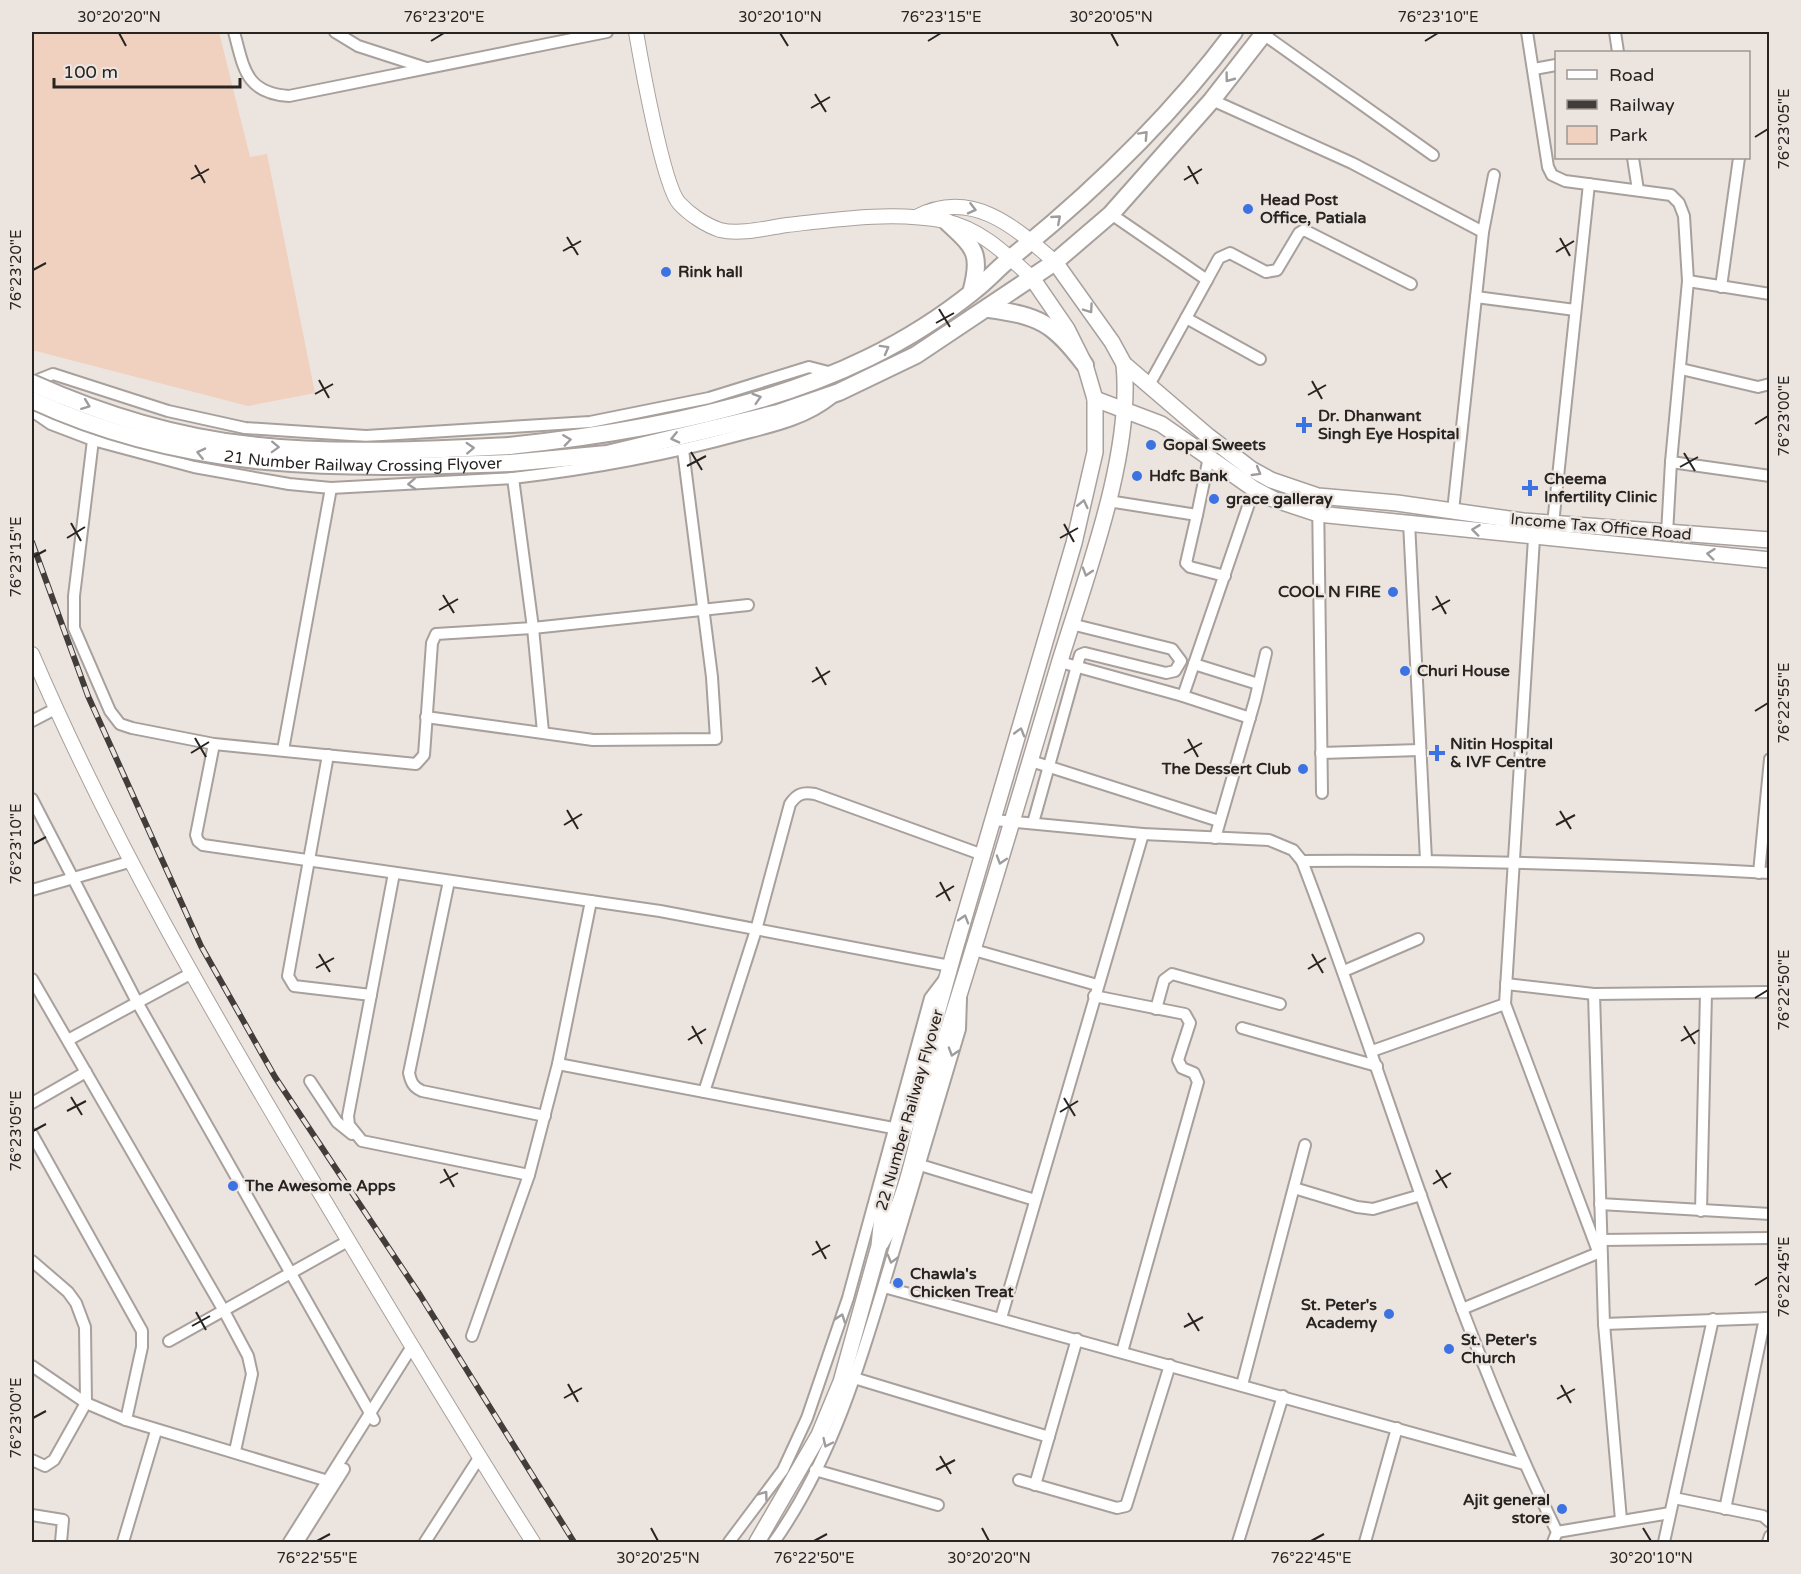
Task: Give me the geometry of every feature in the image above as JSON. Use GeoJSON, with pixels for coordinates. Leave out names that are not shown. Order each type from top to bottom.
{"type":"FeatureCollection","features":[{"type":"Feature","properties":{"kind":"main road","name":"21 Number Railway Crossing Flyover"},"geometry":{"type":"LineString","coordinates":[[32,383],[133,421],[178,433],[251,446],[403,451],[559,441],[661,424],[737,404],[832,373],[868,358],[906,337],[971,293],[1104,178],[1234,32]]}},
{"type":"Feature","properties":{"kind":"main road","name":"21 Number Railway Crossing Flyover"},"geometry":{"type":"LineString","coordinates":[[32,398],[103,428],[218,457],[335,468],[512,471],[617,451],[778,413],[839,392],[916,355],[989,309],[1055,262],[1111,214],[1212,100],[1264,33]]}},
{"type":"Feature","properties":{"kind":"main road"},"geometry":{"type":"LineString","coordinates":[[946,222],[976,252],[977,269],[971,293]]}},
{"type":"Feature","properties":{"kind":"main road"},"geometry":{"type":"LineString","coordinates":[[1055,262],[1112,342],[1124,364]]}},
{"type":"Feature","properties":{"kind":"main road","name":"22 Number Railway Flyover"},"geometry":{"type":"LineString","coordinates":[[757,1542],[819,1435],[848,1358],[879,1246],[880,1217],[1054,604],[1074,543],[1095,452],[1095,399],[1085,365],[1067,328],[1032,278]]}},
{"type":"Feature","properties":{"kind":"main road"},"geometry":{"type":"LineString","coordinates":[[989,309],[1026,314],[1042,321],[1065,338],[1085,365]]}},
{"type":"Feature","properties":{"kind":"main road","name":"22 Number Railway Flyover"},"geometry":{"type":"LineString","coordinates":[[879,1246],[892,1225],[911,1164],[926,1100],[961,995],[1108,501],[1126,409],[1124,364]]}},
{"type":"Feature","properties":{"kind":"main road","name":"Income Tax Office Road"},"geometry":{"type":"LineString","coordinates":[[1124,364],[1251,469],[1271,480],[1318,496],[1553,524],[1593,535],[1668,534],[1770,540]]}},
{"type":"Feature","properties":{"kind":"main road"},"geometry":{"type":"LineString","coordinates":[[1095,399],[1161,424],[1254,489],[1273,499],[1318,514],[1409,522],[1534,538],[1593,535],[1770,560]]}},
{"type":"Feature","properties":{"kind":"street"},"geometry":{"type":"LineString","coordinates":[[234,32],[246,73],[263,91],[289,96],[607,32]]}},
{"type":"Feature","properties":{"kind":"street"},"geometry":{"type":"LineString","coordinates":[[335,32],[358,46],[429,69]]}},
{"type":"Feature","properties":{"kind":"street"},"geometry":{"type":"LineString","coordinates":[[636,32],[668,176],[677,201],[701,222],[721,231],[849,218],[916,218],[946,222],[981,236],[1032,278]]}},
{"type":"Feature","properties":{"kind":"street"},"geometry":{"type":"LineString","coordinates":[[1527,32],[1548,167],[1558,179],[1671,195],[1679,203],[1684,216],[1688,281],[1671,462],[1668,534]]}},
{"type":"Feature","properties":{"kind":"street"},"geometry":{"type":"LineString","coordinates":[[1615,32],[1618,51]]}},
{"type":"Feature","properties":{"kind":"street"},"geometry":{"type":"LineString","coordinates":[[1264,33],[1433,154]]}},
{"type":"Feature","properties":{"kind":"street"},"geometry":{"type":"LineString","coordinates":[[1534,69],[1555,65]]}},
{"type":"Feature","properties":{"kind":"street"},"geometry":{"type":"LineString","coordinates":[[1212,100],[1352,163],[1483,232]]}},
{"type":"Feature","properties":{"kind":"street"},"geometry":{"type":"LineString","coordinates":[[1633,159],[1638,190]]}},
{"type":"Feature","properties":{"kind":"street"},"geometry":{"type":"LineString","coordinates":[[1721,286],[1739,159]]}},
{"type":"Feature","properties":{"kind":"street"},"geometry":{"type":"LineString","coordinates":[[1453,511],[1483,232],[1494,175]]}},
{"type":"Feature","properties":{"kind":"street"},"geometry":{"type":"LineString","coordinates":[[1553,524],[1589,184]]}},
{"type":"Feature","properties":{"kind":"street"},"geometry":{"type":"LineString","coordinates":[[916,218],[933,208],[951,205],[972,208],[1010,224],[1055,262]]}},
{"type":"Feature","properties":{"kind":"street"},"geometry":{"type":"LineString","coordinates":[[1111,214],[1207,280]]}},
{"type":"Feature","properties":{"kind":"street"},"geometry":{"type":"LineString","coordinates":[[1149,386],[1219,258],[1230,253],[1266,272],[1277,270],[1299,233],[1304,230],[1411,284]]}},
{"type":"Feature","properties":{"kind":"street"},"geometry":{"type":"LineString","coordinates":[[1688,281],[1770,294]]}},
{"type":"Feature","properties":{"kind":"street"},"geometry":{"type":"LineString","coordinates":[[1476,297],[1575,310]]}},
{"type":"Feature","properties":{"kind":"street"},"geometry":{"type":"LineString","coordinates":[[1186,318],[1260,359]]}},
{"type":"Feature","properties":{"kind":"street"},"geometry":{"type":"LineString","coordinates":[[32,398],[38,381],[53,374],[168,411],[245,428],[366,436],[590,422],[709,398],[808,367],[832,373]]}},
{"type":"Feature","properties":{"kind":"street"},"geometry":{"type":"LineString","coordinates":[[1681,369],[1758,387],[1770,384]]}},
{"type":"Feature","properties":{"kind":"street"},"geometry":{"type":"LineString","coordinates":[[32,411],[51,424],[93,440],[158,458],[244,478],[331,488],[512,471],[683,450],[788,422],[821,407],[839,392]]}},
{"type":"Feature","properties":{"kind":"street"},"geometry":{"type":"LineString","coordinates":[[158,458],[148,449],[142,433],[150,418],[168,411]]}},
{"type":"Feature","properties":{"kind":"street"},"geometry":{"type":"LineString","coordinates":[[93,440],[73,619],[78,639],[110,711],[120,724],[214,744],[416,764],[424,755],[432,643],[436,634],[533,628],[748,604]]}},
{"type":"Feature","properties":{"kind":"street"},"geometry":{"type":"LineString","coordinates":[[426,717],[601,740],[716,740],[712,677],[683,450]]}},
{"type":"Feature","properties":{"kind":"street"},"geometry":{"type":"LineString","coordinates":[[1209,457],[1186,563],[1190,567],[1225,576]]}},
{"type":"Feature","properties":{"kind":"street"},"geometry":{"type":"LineString","coordinates":[[1671,462],[1770,476]]}},
{"type":"Feature","properties":{"kind":"street"},"geometry":{"type":"LineString","coordinates":[[512,471],[533,628],[543,732]]}},
{"type":"Feature","properties":{"kind":"street"},"geometry":{"type":"LineString","coordinates":[[283,750],[331,488]]}},
{"type":"Feature","properties":{"kind":"street"},"geometry":{"type":"LineString","coordinates":[[1183,696],[1254,489]]}},
{"type":"Feature","properties":{"kind":"street"},"geometry":{"type":"LineString","coordinates":[[1318,496],[1322,792]]}},
{"type":"Feature","properties":{"kind":"street"},"geometry":{"type":"LineString","coordinates":[[1108,501],[1197,515]]}},
{"type":"Feature","properties":{"kind":"street"},"geometry":{"type":"LineString","coordinates":[[1409,522],[1426,860]]}},
{"type":"Feature","properties":{"kind":"street"},"geometry":{"type":"LineString","coordinates":[[1534,538],[1505,1004],[1600,1258]]}},
{"type":"Feature","properties":{"kind":"street"},"geometry":{"type":"LineString","coordinates":[[1033,823],[1079,657],[1085,653],[1166,674],[1175,671],[1181,660],[1172,649],[1071,624]]}},
{"type":"Feature","properties":{"kind":"street"},"geometry":{"type":"LineString","coordinates":[[1215,838],[1250,718],[1266,652]]}},
{"type":"Feature","properties":{"kind":"street"},"geometry":{"type":"LineString","coordinates":[[32,654],[55,709],[129,862],[190,974],[413,1351],[533,1542]]}},
{"type":"Feature","properties":{"kind":"street"},"geometry":{"type":"LineString","coordinates":[[1060,663],[1183,696],[1250,718]]}},
{"type":"Feature","properties":{"kind":"street"},"geometry":{"type":"LineString","coordinates":[[1194,663],[1258,684]]}},
{"type":"Feature","properties":{"kind":"street"},"geometry":{"type":"LineString","coordinates":[[32,720],[55,709]]}},
{"type":"Feature","properties":{"kind":"street"},"geometry":{"type":"LineString","coordinates":[[214,744],[196,835],[198,841],[203,845],[660,911],[949,970],[930,998],[848,1298],[807,1418],[783,1470],[729,1542]]}},
{"type":"Feature","properties":{"kind":"street"},"geometry":{"type":"LineString","coordinates":[[1321,753],[1420,750]]}},
{"type":"Feature","properties":{"kind":"street"},"geometry":{"type":"LineString","coordinates":[[328,755],[288,976],[294,986],[371,995]]}},
{"type":"Feature","properties":{"kind":"street"},"geometry":{"type":"LineString","coordinates":[[1302,861],[1513,862],[1764,873],[1770,759]]}},
{"type":"Feature","properties":{"kind":"street"},"geometry":{"type":"LineString","coordinates":[[1030,761],[1220,821]]}},
{"type":"Feature","properties":{"kind":"street"},"geometry":{"type":"LineString","coordinates":[[704,1092],[756,930],[790,804],[796,796],[805,792],[983,855]]}},
{"type":"Feature","properties":{"kind":"street"},"geometry":{"type":"LineString","coordinates":[[32,799],[71,879],[137,1002],[373,1417]]}},
{"type":"Feature","properties":{"kind":"street"},"geometry":{"type":"LineString","coordinates":[[994,820],[1143,834],[1269,840],[1293,850],[1302,861],[1344,971],[1420,1195],[1462,1309],[1555,1537],[1621,1520],[1670,1513]]}},
{"type":"Feature","properties":{"kind":"street"},"geometry":{"type":"LineString","coordinates":[[1002,1318],[1097,985],[1143,834]]}},
{"type":"Feature","properties":{"kind":"street"},"geometry":{"type":"LineString","coordinates":[[32,890],[129,862]]}},
{"type":"Feature","properties":{"kind":"street"},"geometry":{"type":"LineString","coordinates":[[356,1136],[349,1125],[348,1116],[394,873]]}},
{"type":"Feature","properties":{"kind":"street"},"geometry":{"type":"LineString","coordinates":[[449,881],[410,1073],[411,1081],[416,1089],[422,1091],[545,1116]]}},
{"type":"Feature","properties":{"kind":"street"},"geometry":{"type":"LineString","coordinates":[[472,1336],[529,1175],[558,1064],[591,901]]}},
{"type":"Feature","properties":{"kind":"street"},"geometry":{"type":"LineString","coordinates":[[1344,971],[1419,939]]}},
{"type":"Feature","properties":{"kind":"street"},"geometry":{"type":"LineString","coordinates":[[974,950],[1097,985]]}},
{"type":"Feature","properties":{"kind":"street"},"geometry":{"type":"LineString","coordinates":[[68,1041],[190,974]]}},
{"type":"Feature","properties":{"kind":"street"},"geometry":{"type":"LineString","coordinates":[[1156,1009],[1164,980],[1172,974],[1280,1004]]}},
{"type":"Feature","properties":{"kind":"street"},"geometry":{"type":"LineString","coordinates":[[32,979],[248,1356],[252,1374],[235,1451]]}},
{"type":"Feature","properties":{"kind":"street"},"geometry":{"type":"LineString","coordinates":[[1506,984],[1594,994],[1770,992]]}},
{"type":"Feature","properties":{"kind":"street"},"geometry":{"type":"LineString","coordinates":[[1701,1211],[1706,993]]}},
{"type":"Feature","properties":{"kind":"street"},"geometry":{"type":"LineString","coordinates":[[1594,994],[1600,1258],[1621,1520]]}},
{"type":"Feature","properties":{"kind":"street"},"geometry":{"type":"LineString","coordinates":[[777,1542],[815,1470],[868,1343],[960,1029],[961,995]]}},
{"type":"Feature","properties":{"kind":"street"},"geometry":{"type":"LineString","coordinates":[[1094,996],[1188,1017],[1190,1023],[1178,1060],[1182,1068],[1194,1073],[1198,1082],[1122,1352]]}},
{"type":"Feature","properties":{"kind":"street"},"geometry":{"type":"LineString","coordinates":[[1372,1051],[1505,1004]]}},
{"type":"Feature","properties":{"kind":"street"},"geometry":{"type":"LineString","coordinates":[[1242,1028],[1377,1066]]}},
{"type":"Feature","properties":{"kind":"street"},"geometry":{"type":"LineString","coordinates":[[558,1064],[893,1128]]}},
{"type":"Feature","properties":{"kind":"street"},"geometry":{"type":"LineString","coordinates":[[32,1103],[86,1072]]}},
{"type":"Feature","properties":{"kind":"street"},"geometry":{"type":"LineString","coordinates":[[310,1081],[337,1122],[362,1141],[529,1175]]}},
{"type":"Feature","properties":{"kind":"street"},"geometry":{"type":"LineString","coordinates":[[32,1134],[142,1331],[142,1347],[126,1420]]}},
{"type":"Feature","properties":{"kind":"street"},"geometry":{"type":"LineString","coordinates":[[1242,1385],[1305,1145]]}},
{"type":"Feature","properties":{"kind":"street"},"geometry":{"type":"LineString","coordinates":[[920,1165],[1035,1200]]}},
{"type":"Feature","properties":{"kind":"street"},"geometry":{"type":"LineString","coordinates":[[1294,1188],[1357,1207],[1373,1209],[1420,1195]]}},
{"type":"Feature","properties":{"kind":"street"},"geometry":{"type":"LineString","coordinates":[[1600,1204],[1770,1214]]}},
{"type":"Feature","properties":{"kind":"street"},"geometry":{"type":"LineString","coordinates":[[1601,1240],[1770,1238]]}},
{"type":"Feature","properties":{"kind":"street"},"geometry":{"type":"LineString","coordinates":[[169,1341],[348,1241]]}},
{"type":"Feature","properties":{"kind":"street"},"geometry":{"type":"LineString","coordinates":[[1462,1309],[1600,1258]]}},
{"type":"Feature","properties":{"kind":"street"},"geometry":{"type":"LineString","coordinates":[[32,1261],[68,1292],[83,1317],[86,1403],[54,1460],[45,1466],[32,1460]]}},
{"type":"Feature","properties":{"kind":"street"},"geometry":{"type":"LineString","coordinates":[[884,1287],[1524,1464]]}},
{"type":"Feature","properties":{"kind":"street"},"geometry":{"type":"LineString","coordinates":[[1604,1324],[1767,1318],[1725,1509]]}},
{"type":"Feature","properties":{"kind":"street"},"geometry":{"type":"LineString","coordinates":[[1664,1542],[1713,1319]]}},
{"type":"Feature","properties":{"kind":"street"},"geometry":{"type":"LineString","coordinates":[[1035,1485],[1077,1339]]}},
{"type":"Feature","properties":{"kind":"street"},"geometry":{"type":"LineString","coordinates":[[298,1542],[413,1351]]}},
{"type":"Feature","properties":{"kind":"street"},"geometry":{"type":"LineString","coordinates":[[1019,1480],[1117,1508],[1126,1506],[1170,1365]]}},
{"type":"Feature","properties":{"kind":"street"},"geometry":{"type":"LineString","coordinates":[[32,1366],[86,1403],[126,1420],[156,1431],[235,1451],[328,1481]]}},
{"type":"Feature","properties":{"kind":"street"},"geometry":{"type":"LineString","coordinates":[[854,1378],[1049,1437]]}},
{"type":"Feature","properties":{"kind":"street"},"geometry":{"type":"LineString","coordinates":[[1238,1542],[1283,1396]]}},
{"type":"Feature","properties":{"kind":"street"},"geometry":{"type":"LineString","coordinates":[[289,1542],[373,1417]]}},
{"type":"Feature","properties":{"kind":"street"},"geometry":{"type":"LineString","coordinates":[[1365,1542],[1397,1428]]}},
{"type":"Feature","properties":{"kind":"street"},"geometry":{"type":"LineString","coordinates":[[123,1542],[156,1431]]}},
{"type":"Feature","properties":{"kind":"street"},"geometry":{"type":"LineString","coordinates":[[425,1542],[479,1458]]}},
{"type":"Feature","properties":{"kind":"street"},"geometry":{"type":"LineString","coordinates":[[815,1470],[938,1505]]}},
{"type":"Feature","properties":{"kind":"street"},"geometry":{"type":"LineString","coordinates":[[1674,1498],[1763,1516],[1770,1522]]}},
{"type":"Feature","properties":{"kind":"street"},"geometry":{"type":"LineString","coordinates":[[32,1515],[63,1520],[61,1542]]}},
{"type":"Feature","properties":{"kind":"street"},"geometry":{"type":"LineString","coordinates":[[1768,1542],[1770,1536]]}},
{"type":"Feature","properties":{"kind":"green space"},"geometry":{"type":"Polygon","coordinates":[[[32,32],[219,32],[250,157],[267,154],[315,393],[248,406],[32,350],[32,32]]]}},
{"type":"Feature","properties":{"kind":"railway"},"geometry":{"type":"LineString","coordinates":[[32,542],[88,696],[201,946],[275,1077],[420,1295],[574,1542]]}},
{"type":"Feature","properties":{"kind":"place","name":"Head Post Office, Patiala"},"geometry":{"type":"Point","coordinates":[1248,209]}},
{"type":"Feature","properties":{"kind":"place","name":"Rink hall"},"geometry":{"type":"Point","coordinates":[666,272]}},
{"type":"Feature","properties":{"kind":"place","name":"Dr. Dhanwant Singh Eye Hospital"},"geometry":{"type":"Point","coordinates":[1304,425]}},
{"type":"Feature","properties":{"kind":"place","name":"Gopal Sweets"},"geometry":{"type":"Point","coordinates":[1151,445]}},
{"type":"Feature","properties":{"kind":"place","name":"Hdfc Bank"},"geometry":{"type":"Point","coordinates":[1137,476]}},
{"type":"Feature","properties":{"kind":"place","name":"Cheema Infertility Clinic"},"geometry":{"type":"Point","coordinates":[1530,488]}},
{"type":"Feature","properties":{"kind":"place","name":"grace galleray"},"geometry":{"type":"Point","coordinates":[1214,499]}},
{"type":"Feature","properties":{"kind":"place","name":"COOL N FIRE"},"geometry":{"type":"Point","coordinates":[1393,592]}},
{"type":"Feature","properties":{"kind":"place","name":"Churi House"},"geometry":{"type":"Point","coordinates":[1405,671]}},
{"type":"Feature","properties":{"kind":"place","name":"Nitin Hospital & IVF Centre"},"geometry":{"type":"Point","coordinates":[1437,753]}},
{"type":"Feature","properties":{"kind":"place","name":"The Dessert Club"},"geometry":{"type":"Point","coordinates":[1303,769]}},
{"type":"Feature","properties":{"kind":"place","name":"The Awesome Apps"},"geometry":{"type":"Point","coordinates":[233,1186]}},
{"type":"Feature","properties":{"kind":"place","name":"Chawla's Chicken Treat"},"geometry":{"type":"Point","coordinates":[898,1283]}},
{"type":"Feature","properties":{"kind":"place","name":"St. Peter's Academy"},"geometry":{"type":"Point","coordinates":[1389,1314]}},
{"type":"Feature","properties":{"kind":"place","name":"St. Peter's Church"},"geometry":{"type":"Point","coordinates":[1449,1349]}},
{"type":"Feature","properties":{"kind":"place","name":"Ajit general store"},"geometry":{"type":"Point","coordinates":[1562,1509]}}]}
